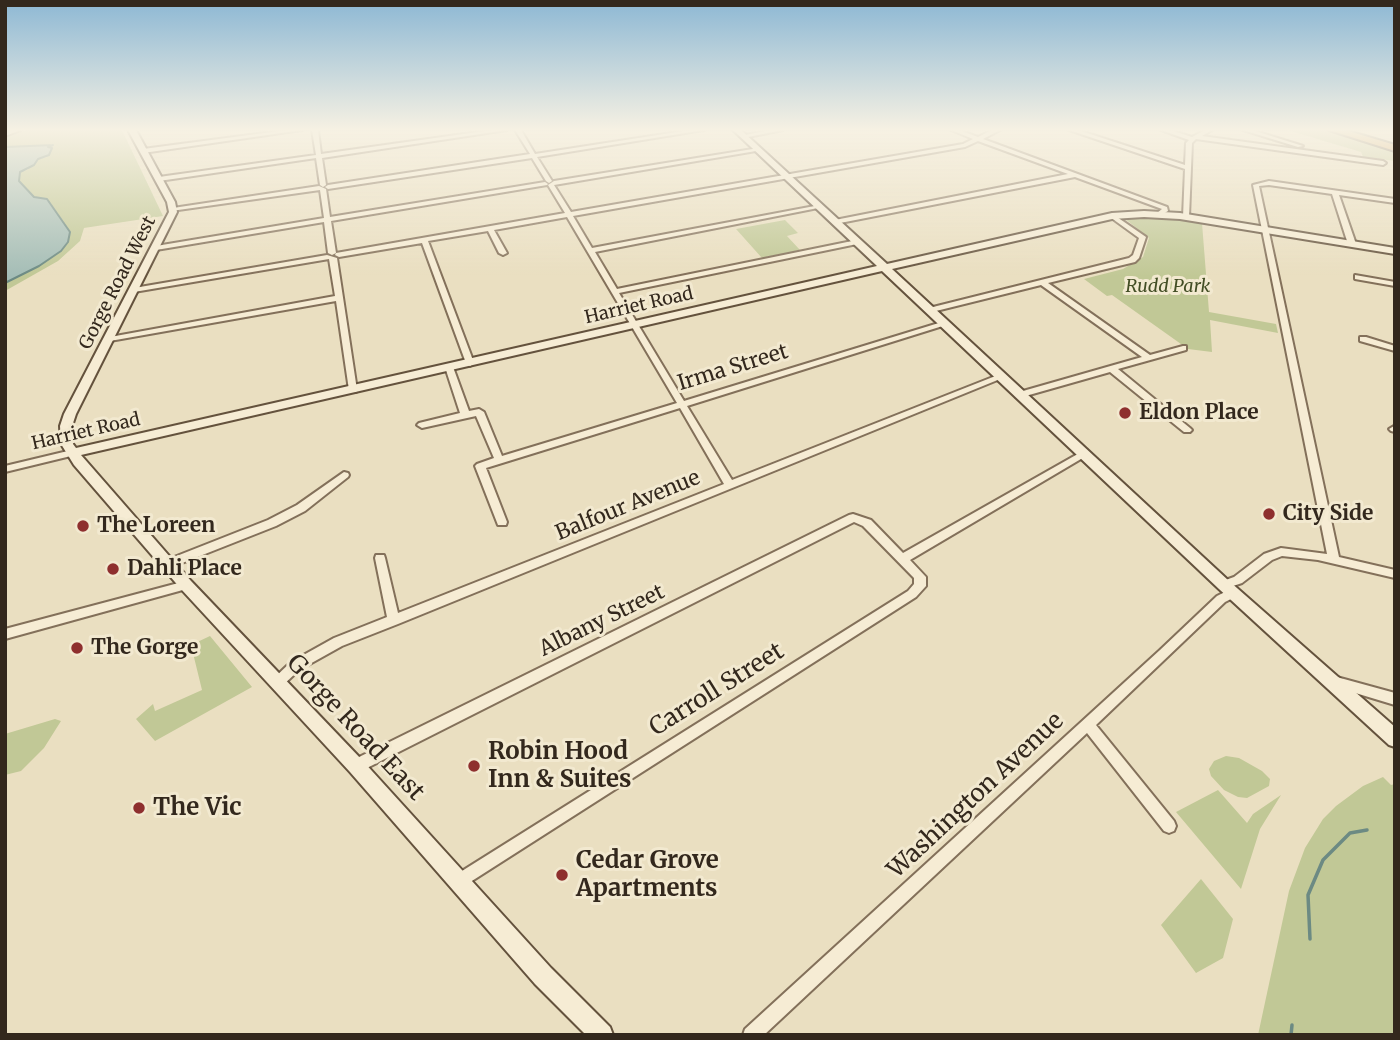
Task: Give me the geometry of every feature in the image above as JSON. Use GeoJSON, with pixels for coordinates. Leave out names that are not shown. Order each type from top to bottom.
{"type":"FeatureCollection","features":[{"type":"Feature","properties":{"kind":"main road","name":"Gorge Road West"},"geometry":{"type":"LineString","coordinates":[[72,453],[65,435],[66,426],[173,210],[159,179]]}},
{"type":"Feature","properties":{"kind":"main road"},"geometry":{"type":"LineString","coordinates":[[790,179],[1019,395],[1395,739]]}},
{"type":"Feature","properties":{"kind":"main road","name":"Harriet Road"},"geometry":{"type":"LineString","coordinates":[[72,453],[1112,216],[1161,210],[1186,217],[1395,251]]}},
{"type":"Feature","properties":{"kind":"main road"},"geometry":{"type":"LineString","coordinates":[[83,466],[115,443]]}},
{"type":"Feature","properties":{"kind":"main road","name":"Gorge Road East"},"geometry":{"type":"LineString","coordinates":[[72,453],[186,585],[356,766],[543,976],[602,1035]]}},
{"type":"Feature","properties":{"kind":"street"},"geometry":{"type":"LineString","coordinates":[[322,179],[353,390]]}},
{"type":"Feature","properties":{"kind":"street"},"geometry":{"type":"LineString","coordinates":[[173,210],[379,179]]}},
{"type":"Feature","properties":{"kind":"street"},"geometry":{"type":"LineString","coordinates":[[547,179],[730,485]]}},
{"type":"Feature","properties":{"kind":"street"},"geometry":{"type":"LineString","coordinates":[[156,248],[578,179]]}},
{"type":"Feature","properties":{"kind":"street"},"geometry":{"type":"LineString","coordinates":[[134,290],[773,179]]}},
{"type":"Feature","properties":{"kind":"street"},"geometry":{"type":"LineString","coordinates":[[835,222],[1057,179]]}},
{"type":"Feature","properties":{"kind":"street"},"geometry":{"type":"LineString","coordinates":[[1084,179],[1161,210]]}},
{"type":"Feature","properties":{"kind":"street"},"geometry":{"type":"LineString","coordinates":[[1186,217],[1188,179]]}},
{"type":"Feature","properties":{"kind":"street"},"geometry":{"type":"LineString","coordinates":[[1334,559],[1256,186],[1259,183],[1395,201]]}},
{"type":"Feature","properties":{"kind":"street"},"geometry":{"type":"LineString","coordinates":[[1335,192],[1352,244]]}},
{"type":"Feature","properties":{"kind":"street"},"geometry":{"type":"LineString","coordinates":[[590,251],[820,207]]}},
{"type":"Feature","properties":{"kind":"street"},"geometry":{"type":"LineString","coordinates":[[932,310],[1117,265],[1134,258],[1143,237],[1112,216]]}},
{"type":"Feature","properties":{"kind":"street"},"geometry":{"type":"LineString","coordinates":[[490,228],[503,253]]}},
{"type":"Feature","properties":{"kind":"street"},"geometry":{"type":"LineString","coordinates":[[424,239],[470,363]]}},
{"type":"Feature","properties":{"kind":"street"},"geometry":{"type":"LineString","coordinates":[[614,292],[857,242]]}},
{"type":"Feature","properties":{"kind":"street"},"geometry":{"type":"LineString","coordinates":[[1358,278],[1395,284]]}},
{"type":"Feature","properties":{"kind":"street"},"geometry":{"type":"LineString","coordinates":[[1043,283],[1149,358]]}},
{"type":"Feature","properties":{"kind":"street"},"geometry":{"type":"LineString","coordinates":[[110,339],[338,298]]}},
{"type":"Feature","properties":{"kind":"street","name":"Irma Street"},"geometry":{"type":"LineString","coordinates":[[499,460],[945,324]]}},
{"type":"Feature","properties":{"kind":"street"},"geometry":{"type":"LineString","coordinates":[[1363,339],[1395,349]]}},
{"type":"Feature","properties":{"kind":"street"},"geometry":{"type":"LineString","coordinates":[[1019,395],[1183,348]]}},
{"type":"Feature","properties":{"kind":"street"},"geometry":{"type":"LineString","coordinates":[[449,367],[465,414]]}},
{"type":"Feature","properties":{"kind":"street"},"geometry":{"type":"LineString","coordinates":[[1112,369],[1179,421],[1186,430]]}},
{"type":"Feature","properties":{"kind":"street","name":"Balfour Avenue"},"geometry":{"type":"LineString","coordinates":[[277,683],[291,670],[320,652],[1001,377]]}},
{"type":"Feature","properties":{"kind":"street"},"geometry":{"type":"LineString","coordinates":[[422,425],[479,412],[499,460],[480,466],[502,522]]}},
{"type":"Feature","properties":{"kind":"street","name":"Harriet Road"},"geometry":{"type":"LineString","coordinates":[[5,469],[72,453]]}},
{"type":"Feature","properties":{"kind":"street"},"geometry":{"type":"LineString","coordinates":[[902,559],[1083,454]]}},
{"type":"Feature","properties":{"kind":"street"},"geometry":{"type":"LineString","coordinates":[[168,564],[272,523],[300,508],[344,475]]}},
{"type":"Feature","properties":{"kind":"street","name":"Albany Street"},"geometry":{"type":"LineString","coordinates":[[356,766],[853,518],[867,523],[902,559]]}},
{"type":"Feature","properties":{"kind":"street","name":"Washington Avenue"},"geometry":{"type":"LineString","coordinates":[[751,1035],[1088,724],[1238,580],[1273,554],[1296,553],[1334,559],[1395,574]]}},
{"type":"Feature","properties":{"kind":"street"},"geometry":{"type":"LineString","coordinates":[[380,558],[394,621]]}},
{"type":"Feature","properties":{"kind":"street","name":"Carroll Street"},"geometry":{"type":"LineString","coordinates":[[460,881],[912,594],[920,586],[920,577],[902,559]]}},
{"type":"Feature","properties":{"kind":"street"},"geometry":{"type":"LineString","coordinates":[[5,634],[186,585]]}},
{"type":"Feature","properties":{"kind":"street"},"geometry":{"type":"LineString","coordinates":[[1330,680],[1395,699]]}},
{"type":"Feature","properties":{"kind":"street"},"geometry":{"type":"LineString","coordinates":[[1088,724],[1169,826]]}},
{"type":"Feature","properties":{"kind":"green space"},"geometry":{"type":"Polygon","coordinates":[[[19,179],[145,179],[163,216],[84,228],[80,241],[58,261],[5,291],[5,283],[39,266],[61,251],[64,222],[47,199],[34,197],[19,179]]]}},
{"type":"Feature","properties":{"kind":"green space","name":"Rudd Park"},"geometry":{"type":"Polygon","coordinates":[[[1124,218],[1157,218],[1202,223],[1209,312],[1276,324],[1278,333],[1210,320],[1212,352],[1188,349],[1112,295],[1107,296],[1084,279],[1123,269],[1143,257],[1149,238],[1124,218]]]}},
{"type":"Feature","properties":{"kind":"green space"},"geometry":{"type":"Polygon","coordinates":[[[785,220],[798,233],[787,236],[800,250],[762,258],[736,229],[785,220]]]}},
{"type":"Feature","properties":{"kind":"green space"},"geometry":{"type":"Polygon","coordinates":[[[210,636],[252,687],[155,741],[136,719],[153,704],[155,711],[202,690],[191,645],[210,636]]]}},
{"type":"Feature","properties":{"kind":"green space"},"geometry":{"type":"Polygon","coordinates":[[[55,719],[61,721],[44,748],[21,771],[5,775],[5,734],[55,719]]]}},
{"type":"Feature","properties":{"kind":"green space"},"geometry":{"type":"Polygon","coordinates":[[[1226,756],[1239,758],[1262,771],[1270,779],[1269,786],[1247,798],[1224,790],[1211,776],[1209,769],[1214,761],[1226,756]]]}},
{"type":"Feature","properties":{"kind":"green space"},"geometry":{"type":"Polygon","coordinates":[[[1383,777],[1391,785],[1395,784],[1395,1035],[1258,1035],[1289,891],[1305,848],[1323,819],[1336,806],[1363,786],[1383,777]]]}},
{"type":"Feature","properties":{"kind":"green space"},"geometry":{"type":"Polygon","coordinates":[[[1218,790],[1247,823],[1253,814],[1281,795],[1260,829],[1241,889],[1176,812],[1218,790]]]}},
{"type":"Feature","properties":{"kind":"green space"},"geometry":{"type":"Polygon","coordinates":[[[1201,879],[1233,919],[1223,958],[1196,973],[1161,925],[1201,879]]]}},
{"type":"Feature","properties":{"kind":"water"},"geometry":{"type":"Polygon","coordinates":[[[5,179],[19,179],[34,197],[47,199],[70,232],[68,242],[61,251],[39,266],[5,283],[5,179]]]}},
{"type":"Feature","properties":{"kind":"waterway"},"geometry":{"type":"LineString","coordinates":[[1310,939],[1308,895],[1323,860],[1350,833],[1367,830]]}},
{"type":"Feature","properties":{"kind":"waterway"},"geometry":{"type":"LineString","coordinates":[[1291,1035],[1292,1025]]}},
{"type":"Feature","properties":{"kind":"place","name":"Eldon Place"},"geometry":{"type":"Point","coordinates":[1125,413]}},
{"type":"Feature","properties":{"kind":"place","name":"City Side"},"geometry":{"type":"Point","coordinates":[1269,514]}},
{"type":"Feature","properties":{"kind":"place","name":"The Loreen"},"geometry":{"type":"Point","coordinates":[83,526]}},
{"type":"Feature","properties":{"kind":"place","name":"Dahli Place"},"geometry":{"type":"Point","coordinates":[113,569]}},
{"type":"Feature","properties":{"kind":"place","name":"The Gorge"},"geometry":{"type":"Point","coordinates":[77,648]}},
{"type":"Feature","properties":{"kind":"place","name":"Robin Hood Inn & Suites"},"geometry":{"type":"Point","coordinates":[474,766]}},
{"type":"Feature","properties":{"kind":"place","name":"The Vic"},"geometry":{"type":"Point","coordinates":[139,808]}},
{"type":"Feature","properties":{"kind":"place","name":"Cedar Grove Apartments"},"geometry":{"type":"Point","coordinates":[562,875]}}]}
